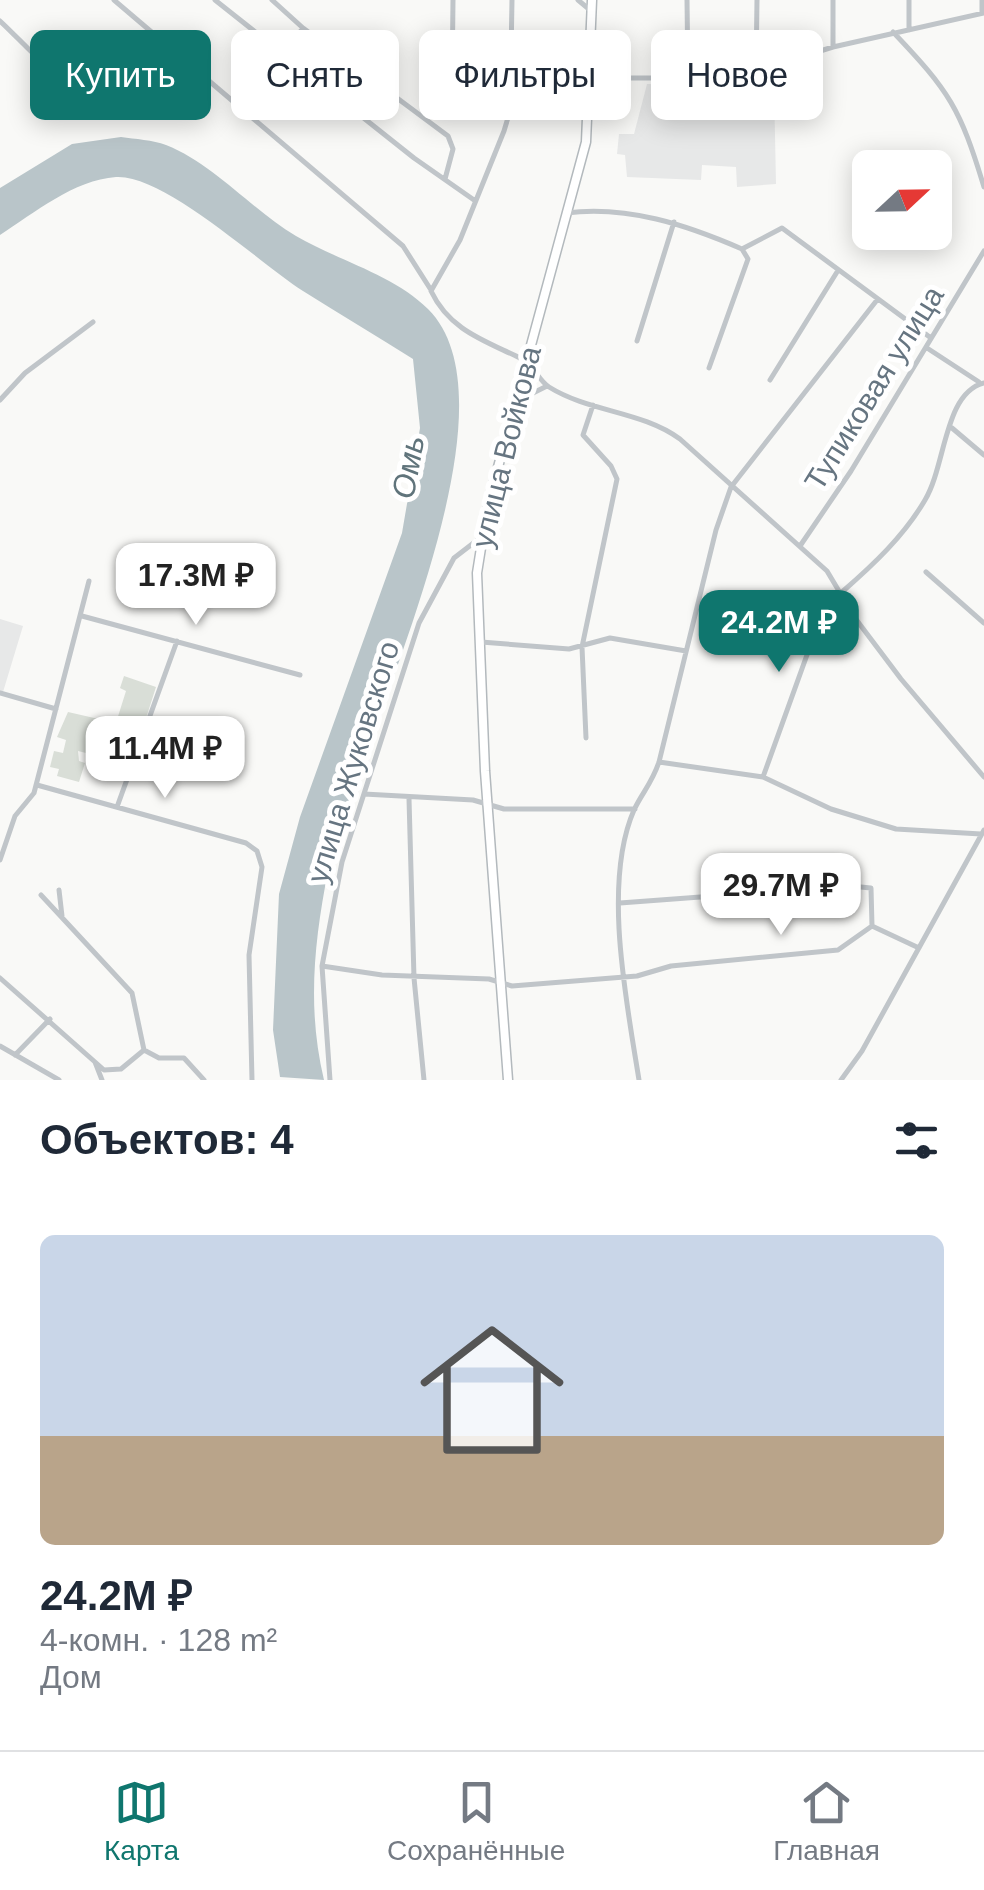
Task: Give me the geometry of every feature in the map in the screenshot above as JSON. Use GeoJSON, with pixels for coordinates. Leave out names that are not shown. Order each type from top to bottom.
{"type":"FeatureCollection","features":[{"type":"Feature","properties":{"kind":"main road","name":"улица Войкова"},"geometry":{"type":"LineString","coordinates":[[592,0],[592,30]]}},
{"type":"Feature","properties":{"kind":"main road","name":"улица Войкова"},"geometry":{"type":"LineString","coordinates":[[508,1080],[478,642],[480,538],[589,120]]}},
{"type":"Feature","properties":{"kind":"street"},"geometry":{"type":"LineString","coordinates":[[114,0],[149,30]]}},
{"type":"Feature","properties":{"kind":"street"},"geometry":{"type":"LineString","coordinates":[[215,0],[251,30]]}},
{"type":"Feature","properties":{"kind":"street"},"geometry":{"type":"LineString","coordinates":[[272,0],[303,28],[448,136],[453,149],[445,179]]}},
{"type":"Feature","properties":{"kind":"street"},"geometry":{"type":"LineString","coordinates":[[453,0],[453,30]]}},
{"type":"Feature","properties":{"kind":"street"},"geometry":{"type":"LineString","coordinates":[[511,30],[512,0]]}},
{"type":"Feature","properties":{"kind":"street"},"geometry":{"type":"LineString","coordinates":[[578,0],[592,12]]}},
{"type":"Feature","properties":{"kind":"street"},"geometry":{"type":"LineString","coordinates":[[687,0],[687,30]]}},
{"type":"Feature","properties":{"kind":"street"},"geometry":{"type":"LineString","coordinates":[[757,30],[758,0]]}},
{"type":"Feature","properties":{"kind":"street"},"geometry":{"type":"LineString","coordinates":[[832,46],[833,0]]}},
{"type":"Feature","properties":{"kind":"street"},"geometry":{"type":"LineString","coordinates":[[908,0],[909,30]]}},
{"type":"Feature","properties":{"kind":"street"},"geometry":{"type":"LineString","coordinates":[[823,49],[983,13],[982,0]]}},
{"type":"Feature","properties":{"kind":"street"},"geometry":{"type":"LineString","coordinates":[[0,20],[30,47]]}},
{"type":"Feature","properties":{"kind":"street"},"geometry":{"type":"LineString","coordinates":[[894,32],[934,73],[954,102],[984,187]]}},
{"type":"Feature","properties":{"kind":"street"},"geometry":{"type":"LineString","coordinates":[[211,82],[403,246],[438,305],[474,339],[526,361],[548,386],[668,430],[800,546],[842,592],[900,679],[984,777]]}},
{"type":"Feature","properties":{"kind":"street"},"geometry":{"type":"LineString","coordinates":[[367,120],[474,200]]}},
{"type":"Feature","properties":{"kind":"street"},"geometry":{"type":"LineString","coordinates":[[431,291],[460,240],[506,120]]}},
{"type":"Feature","properties":{"kind":"street"},"geometry":{"type":"LineString","coordinates":[[566,213],[594,210],[674,222],[742,249],[748,259],[743,278],[710,368]]}},
{"type":"Feature","properties":{"kind":"street"},"geometry":{"type":"LineString","coordinates":[[637,341],[674,222]]}},
{"type":"Feature","properties":{"kind":"street"},"geometry":{"type":"LineString","coordinates":[[742,249],[782,228],[836,272],[854,279],[931,338]]}},
{"type":"Feature","properties":{"kind":"street","name":"Тупиковая улица"},"geometry":{"type":"LineString","coordinates":[[800,546],[984,251]]}},
{"type":"Feature","properties":{"kind":"street"},"geometry":{"type":"LineString","coordinates":[[770,380],[836,272]]}},
{"type":"Feature","properties":{"kind":"street"},"geometry":{"type":"LineString","coordinates":[[639,1080],[623,974],[620,903],[634,809],[650,790],[659,762],[716,530],[731,487],[877,300]]}},
{"type":"Feature","properties":{"kind":"street"},"geometry":{"type":"LineString","coordinates":[[0,400],[25,373],[93,322]]}},
{"type":"Feature","properties":{"kind":"street"},"geometry":{"type":"LineString","coordinates":[[842,592],[876,562],[924,502],[952,428],[955,403],[983,384],[927,348]]}},
{"type":"Feature","properties":{"kind":"street"},"geometry":{"type":"LineString","coordinates":[[515,402],[548,386]]}},
{"type":"Feature","properties":{"kind":"street"},"geometry":{"type":"LineString","coordinates":[[586,738],[582,647],[617,480],[611,466],[583,435],[593,405]]}},
{"type":"Feature","properties":{"kind":"street"},"geometry":{"type":"LineString","coordinates":[[952,428],[984,455]]}},
{"type":"Feature","properties":{"kind":"street","name":"улица Жуковского"},"geometry":{"type":"LineString","coordinates":[[330,1080],[322,966],[342,862],[419,624],[454,558],[480,538]]}},
{"type":"Feature","properties":{"kind":"street"},"geometry":{"type":"LineString","coordinates":[[926,572],[984,623]]}},
{"type":"Feature","properties":{"kind":"street"},"geometry":{"type":"LineString","coordinates":[[0,860],[14,816],[28,804],[37,786],[89,582]]}},
{"type":"Feature","properties":{"kind":"street"},"geometry":{"type":"LineString","coordinates":[[764,777],[812,640],[846,602]]}},
{"type":"Feature","properties":{"kind":"street"},"geometry":{"type":"LineString","coordinates":[[82,616],[300,675]]}},
{"type":"Feature","properties":{"kind":"street"},"geometry":{"type":"LineString","coordinates":[[478,642],[582,647],[610,638],[686,651]]}},
{"type":"Feature","properties":{"kind":"street"},"geometry":{"type":"LineString","coordinates":[[117,807],[177,641]]}},
{"type":"Feature","properties":{"kind":"street"},"geometry":{"type":"LineString","coordinates":[[0,693],[56,709]]}},
{"type":"Feature","properties":{"kind":"street"},"geometry":{"type":"LineString","coordinates":[[659,762],[764,777],[830,808],[896,828],[983,832],[862,1052],[841,1080]]}},
{"type":"Feature","properties":{"kind":"street"},"geometry":{"type":"LineString","coordinates":[[37,786],[246,843],[261,859],[249,955],[252,1080]]}},
{"type":"Feature","properties":{"kind":"street"},"geometry":{"type":"LineString","coordinates":[[364,794],[488,803],[526,810],[634,809]]}},
{"type":"Feature","properties":{"kind":"street"},"geometry":{"type":"LineString","coordinates":[[410,799],[414,978],[424,1080]]}},
{"type":"Feature","properties":{"kind":"street"},"geometry":{"type":"LineString","coordinates":[[620,903],[850,886],[870,888],[872,926]]}},
{"type":"Feature","properties":{"kind":"street"},"geometry":{"type":"LineString","coordinates":[[60,890],[62,918]]}},
{"type":"Feature","properties":{"kind":"street"},"geometry":{"type":"LineString","coordinates":[[41,895],[132,994],[144,1050],[159,1058],[184,1058],[204,1080]]}},
{"type":"Feature","properties":{"kind":"street"},"geometry":{"type":"LineString","coordinates":[[872,926],[919,948]]}},
{"type":"Feature","properties":{"kind":"street"},"geometry":{"type":"LineString","coordinates":[[322,966],[414,978],[501,981],[512,986],[623,974],[636,976],[671,966],[838,950],[872,926]]}},
{"type":"Feature","properties":{"kind":"street"},"geometry":{"type":"LineString","coordinates":[[0,978],[104,1070],[121,1069]]}},
{"type":"Feature","properties":{"kind":"street"},"geometry":{"type":"LineString","coordinates":[[14,1054],[50,1019]]}},
{"type":"Feature","properties":{"kind":"street"},"geometry":{"type":"LineString","coordinates":[[0,1046],[55,1079]]}},
{"type":"Feature","properties":{"kind":"street"},"geometry":{"type":"LineString","coordinates":[[94,1062],[102,1080],[144,1050]]}},
{"type":"Feature","properties":{"kind":"shaded area"},"geometry":{"type":"Polygon","coordinates":[[[647,84],[651,84],[651,120],[775,120],[776,184],[737,187],[736,167],[702,165],[701,180],[627,177],[625,155],[617,154],[619,134],[634,134],[647,84]]]}},
{"type":"Feature","properties":{"kind":"shaded area","name":"Омь"},"geometry":{"type":"Polygon","coordinates":[[[121,137],[161,143],[184,153],[296,236],[399,287],[428,309],[454,357],[459,422],[448,499],[426,581],[344,815],[323,897],[314,1001],[324,1080],[280,1077],[273,1030],[279,894],[300,817],[402,533],[420,428],[413,359],[303,291],[184,204],[136,180],[116,177],[85,184],[0,235],[0,188],[72,144],[121,137]]]}},
{"type":"Feature","properties":{"kind":"shaded area"},"geometry":{"type":"Polygon","coordinates":[[[0,619],[23,626],[3,692],[0,691],[0,619]]]}},
{"type":"Feature","properties":{"kind":"shaded area"},"geometry":{"type":"Polygon","coordinates":[[[124,676],[156,687],[141,734],[115,726],[126,691],[120,688],[124,676]]]}},
{"type":"Feature","properties":{"kind":"shaded area"},"geometry":{"type":"Polygon","coordinates":[[[68,712],[103,720],[99,735],[91,733],[86,753],[78,751],[79,761],[85,763],[79,782],[57,776],[59,769],[50,767],[54,751],[63,753],[66,740],[57,737],[68,712]]]}}]}
